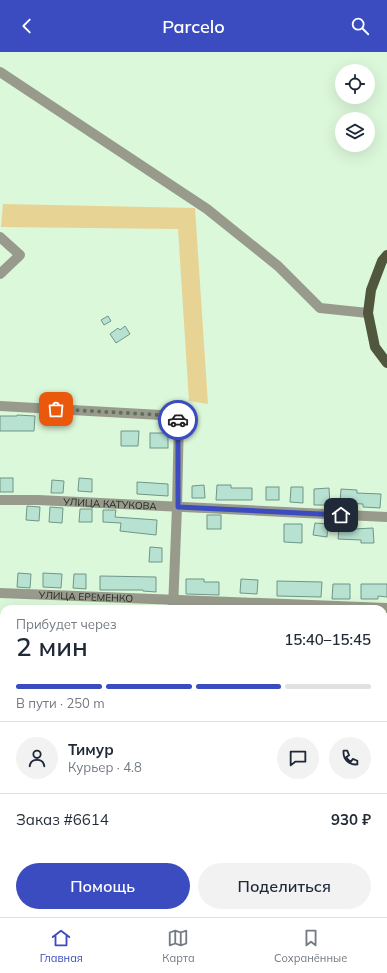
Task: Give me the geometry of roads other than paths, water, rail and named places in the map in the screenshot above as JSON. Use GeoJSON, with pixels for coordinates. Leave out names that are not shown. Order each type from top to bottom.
{"type":"FeatureCollection","features":[{"type":"Feature","properties":{"kind":"main road"},"geometry":{"type":"LineString","coordinates":[[387,255],[382,261],[372,290],[368,313],[375,347],[387,364]]}},
{"type":"Feature","properties":{"kind":"street"},"geometry":{"type":"LineString","coordinates":[[0,72],[206,209],[278,266],[320,308],[368,313]]}},
{"type":"Feature","properties":{"kind":"street"},"geometry":{"type":"LineString","coordinates":[[0,237],[20,255],[0,274]]}},
{"type":"Feature","properties":{"kind":"street"},"geometry":{"type":"LineString","coordinates":[[0,406],[178,416],[178,507],[173,605]]}},
{"type":"Feature","properties":{"kind":"street","name":"УЛИЦА КАТУКОВА"},"geometry":{"type":"LineString","coordinates":[[0,500],[38,500],[387,517]]}},
{"type":"Feature","properties":{"kind":"street","name":"УЛИЦА ЕРЕМЕНКО"},"geometry":{"type":"LineString","coordinates":[[0,593],[173,605]]}}]}
